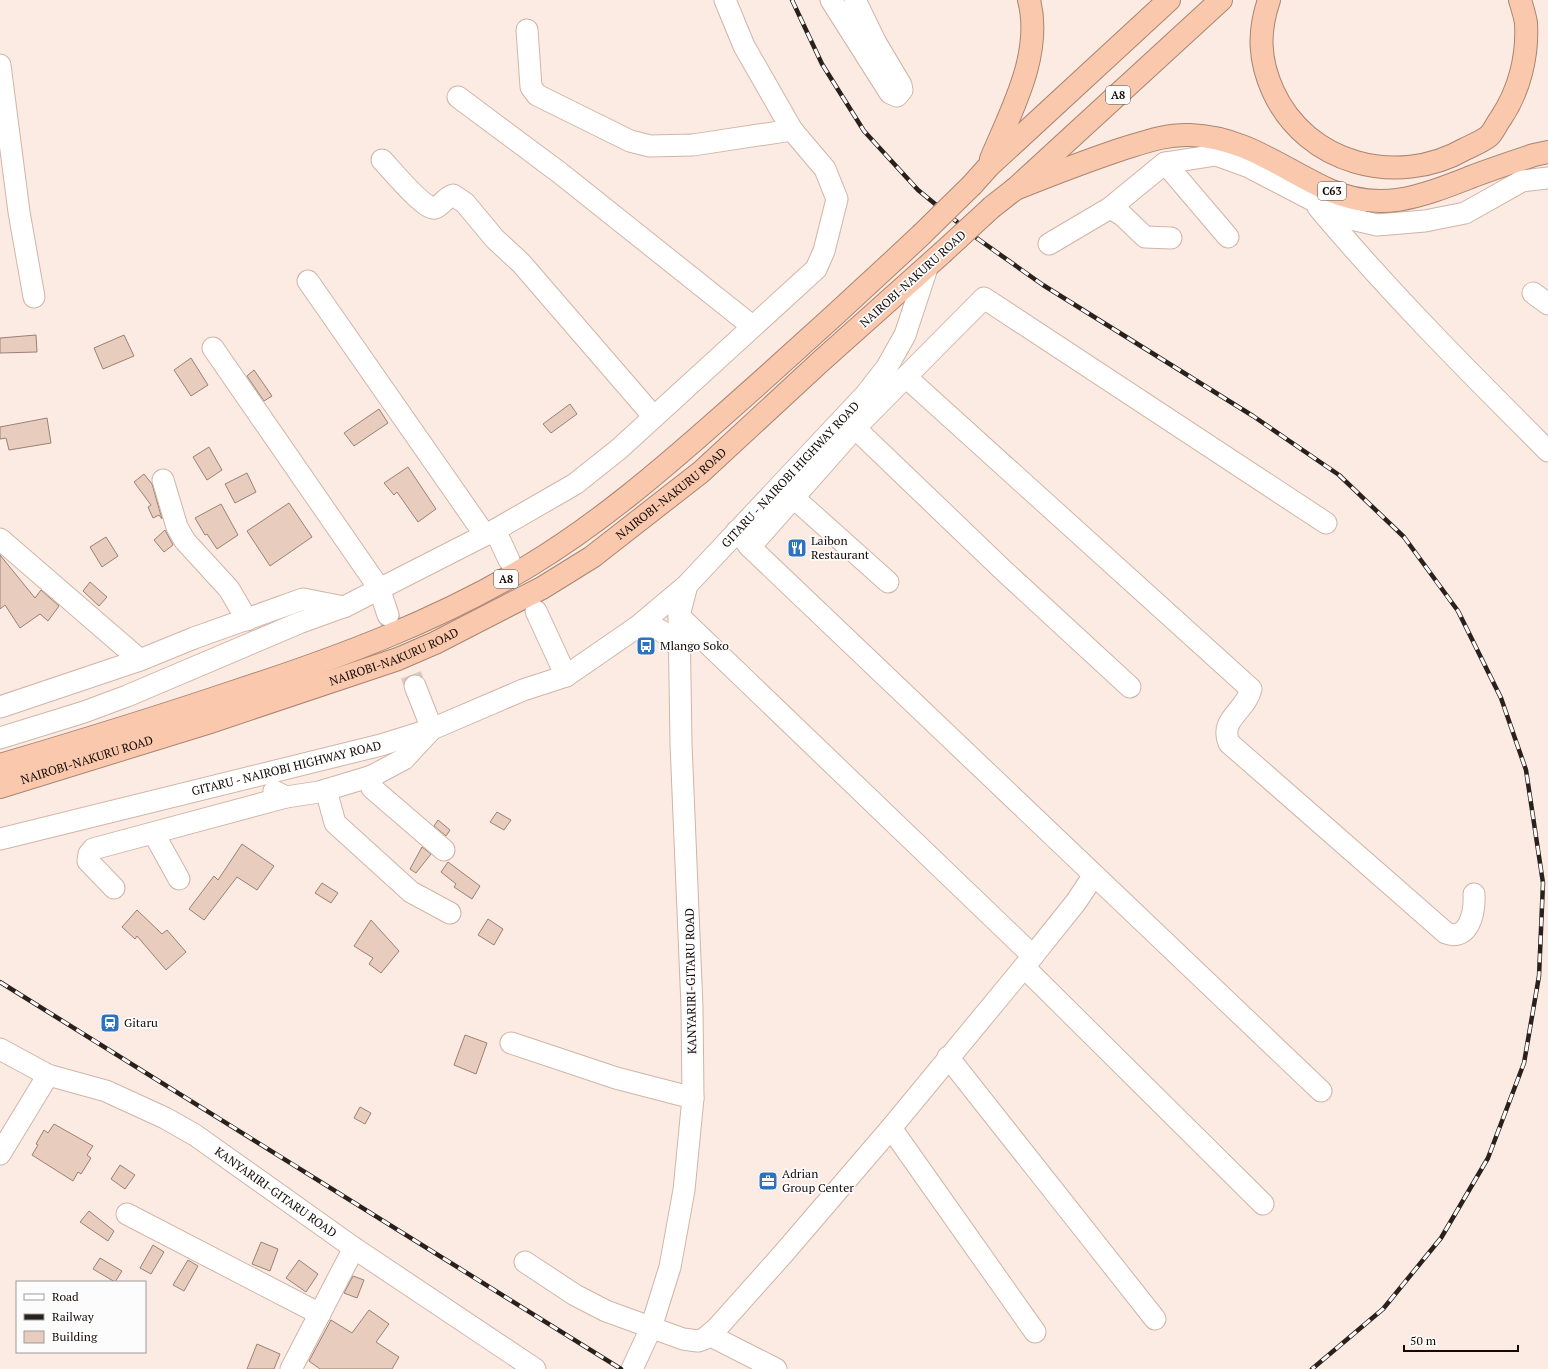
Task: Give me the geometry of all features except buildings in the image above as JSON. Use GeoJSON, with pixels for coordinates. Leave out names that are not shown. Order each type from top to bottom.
{"type":"FeatureCollection","features":[{"type":"Feature","properties":{"kind":"highway"},"geometry":{"type":"LineString","coordinates":[[988,166],[1022,84],[1032,39],[1031,10],[1029,0]]}},
{"type":"Feature","properties":{"kind":"highway","name":"NAIROBI-NAKURU ROAD"},"geometry":{"type":"LineString","coordinates":[[0,765],[203,702],[357,650],[412,626],[527,567],[576,535],[630,495],[683,451],[793,354],[921,235],[972,185],[988,166],[1169,0]]}},
{"type":"Feature","properties":{"kind":"highway","name":"NAIROBI-NAKURU ROAD"},"geometry":{"type":"LineString","coordinates":[[0,787],[366,671],[435,643],[542,588],[592,557],[701,472],[820,362],[992,207],[1015,189],[1221,0]]}},
{"type":"Feature","properties":{"kind":"highway"},"geometry":{"type":"LineString","coordinates":[[1269,0],[1260,32],[1262,60],[1269,83],[1279,104],[1294,123],[1316,142],[1350,161],[1375,167],[1401,168],[1424,166],[1448,159],[1489,136],[1511,103],[1524,58],[1526,23],[1520,0]]}},
{"type":"Feature","properties":{"kind":"highway","name":"C63"},"geometry":{"type":"LineString","coordinates":[[1015,189],[1099,157],[1160,137],[1189,135],[1219,139],[1251,148],[1330,190],[1363,200],[1379,201],[1416,197],[1534,154],[1548,152]]}},
{"type":"Feature","properties":{"kind":"street"},"geometry":{"type":"LineString","coordinates":[[0,738],[84,712],[127,696],[299,623],[344,607],[490,533],[575,484],[619,449],[816,269],[824,251],[837,199],[825,169],[792,130],[744,46],[725,0]]}},
{"type":"Feature","properties":{"kind":"street"},"geometry":{"type":"LineString","coordinates":[[831,0],[890,93],[897,96],[902,90],[902,85],[876,43],[855,0]]}},
{"type":"Feature","properties":{"kind":"street"},"geometry":{"type":"LineString","coordinates":[[527,30],[531,87],[537,96],[630,141],[650,146],[693,145],[792,130]]}},
{"type":"Feature","properties":{"kind":"street"},"geometry":{"type":"LineString","coordinates":[[0,65],[19,212],[34,297]]}},
{"type":"Feature","properties":{"kind":"street"},"geometry":{"type":"LineString","coordinates":[[458,97],[560,173],[752,326]]}},
{"type":"Feature","properties":{"kind":"street"},"geometry":{"type":"LineString","coordinates":[[1049,244],[1110,208],[1165,163],[1216,155],[1249,167],[1297,191],[1313,202],[1347,218],[1377,225],[1426,221],[1465,213],[1522,181],[1548,178]]}},
{"type":"Feature","properties":{"kind":"street"},"geometry":{"type":"LineString","coordinates":[[382,160],[420,201],[430,207],[435,208],[452,195],[465,204],[495,239],[521,263],[654,417]]}},
{"type":"Feature","properties":{"kind":"street"},"geometry":{"type":"LineString","coordinates":[[1165,163],[1228,238]]}},
{"type":"Feature","properties":{"kind":"street"},"geometry":{"type":"LineString","coordinates":[[1313,202],[1367,266],[1428,331],[1548,451]]}},
{"type":"Feature","properties":{"kind":"street"},"geometry":{"type":"LineString","coordinates":[[1110,208],[1122,215],[1145,237],[1171,238]]}},
{"type":"Feature","properties":{"kind":"street","name":"GITARU - NAIROBI HIGHWAY ROAD"},"geometry":{"type":"LineString","coordinates":[[687,585],[866,394],[887,367],[905,335],[934,260]]}},
{"type":"Feature","properties":{"kind":"street"},"geometry":{"type":"LineString","coordinates":[[308,281],[509,560]]}},
{"type":"Feature","properties":{"kind":"street"},"geometry":{"type":"LineString","coordinates":[[750,547],[856,428],[984,298],[1326,523]]}},
{"type":"Feature","properties":{"kind":"street"},"geometry":{"type":"LineString","coordinates":[[213,348],[379,588],[388,615]]}},
{"type":"Feature","properties":{"kind":"street"},"geometry":{"type":"LineString","coordinates":[[906,377],[1251,688],[1245,701],[1226,728],[1225,734],[1229,743],[1446,933],[1456,935],[1462,933],[1471,920],[1475,907],[1474,894]]}},
{"type":"Feature","properties":{"kind":"street"},"geometry":{"type":"LineString","coordinates":[[856,428],[1003,570],[1130,687]]}},
{"type":"Feature","properties":{"kind":"street"},"geometry":{"type":"LineString","coordinates":[[164,480],[178,527],[185,542],[229,589],[247,620]]}},
{"type":"Feature","properties":{"kind":"street"},"geometry":{"type":"LineString","coordinates":[[794,498],[888,582]]}},
{"type":"Feature","properties":{"kind":"street"},"geometry":{"type":"LineString","coordinates":[[737,531],[750,547],[1321,1091]]}},
{"type":"Feature","properties":{"kind":"street"},"geometry":{"type":"LineString","coordinates":[[0,539],[140,660]]}},
{"type":"Feature","properties":{"kind":"street","name":"KANYARIRI-GITARU ROAD"},"geometry":{"type":"LineString","coordinates":[[632,1369],[652,1328],[670,1267],[684,1190],[693,1098],[692,993],[679,648],[671,610],[687,585]]}},
{"type":"Feature","properties":{"kind":"street"},"geometry":{"type":"LineString","coordinates":[[0,706],[140,660],[194,638],[303,599],[344,607]]}},
{"type":"Feature","properties":{"kind":"street"},"geometry":{"type":"LineString","coordinates":[[671,610],[1028,961],[1263,1204]]}},
{"type":"Feature","properties":{"kind":"street","name":"GITARU - NAIROBI HIGHWAY ROAD"},"geometry":{"type":"LineString","coordinates":[[0,840],[381,745],[432,729],[523,690],[566,676],[637,627],[671,610]]}},
{"type":"Feature","properties":{"kind":"street"},"geometry":{"type":"LineString","coordinates":[[536,611],[566,676]]}},
{"type":"Feature","properties":{"kind":"street"},"geometry":{"type":"LineString","coordinates":[[637,627],[647,625],[658,629],[668,635],[679,648]]}},
{"type":"Feature","properties":{"kind":"street"},"geometry":{"type":"LineString","coordinates":[[114,888],[88,861],[89,854],[93,849],[154,834],[286,797],[326,790],[372,776],[404,759],[432,729],[415,686]]}},
{"type":"Feature","properties":{"kind":"street"},"geometry":{"type":"LineString","coordinates":[[372,776],[372,788],[444,850]]}},
{"type":"Feature","properties":{"kind":"street"},"geometry":{"type":"LineString","coordinates":[[251,777],[286,797]]}},
{"type":"Feature","properties":{"kind":"street"},"geometry":{"type":"LineString","coordinates":[[326,790],[335,823],[411,892],[450,913]]}},
{"type":"Feature","properties":{"kind":"street"},"geometry":{"type":"LineString","coordinates":[[154,834],[179,879]]}},
{"type":"Feature","properties":{"kind":"street"},"geometry":{"type":"LineString","coordinates":[[525,1262],[576,1295],[606,1312],[683,1339],[698,1341],[710,1335],[783,1254],[891,1128],[1076,902],[1094,875]]}},
{"type":"Feature","properties":{"kind":"street"},"geometry":{"type":"LineString","coordinates":[[511,1043],[616,1078],[693,1098]]}},
{"type":"Feature","properties":{"kind":"street","name":"KANYARIRI-GITARU ROAD"},"geometry":{"type":"LineString","coordinates":[[0,1049],[48,1075],[106,1091],[164,1118],[195,1135],[354,1248],[535,1369]]}},
{"type":"Feature","properties":{"kind":"street"},"geometry":{"type":"LineString","coordinates":[[948,1057],[1154,1319]]}},
{"type":"Feature","properties":{"kind":"street"},"geometry":{"type":"LineString","coordinates":[[0,1154],[48,1075]]}},
{"type":"Feature","properties":{"kind":"street"},"geometry":{"type":"LineString","coordinates":[[891,1128],[1035,1332]]}},
{"type":"Feature","properties":{"kind":"street"},"geometry":{"type":"LineString","coordinates":[[127,1214],[320,1314]]}},
{"type":"Feature","properties":{"kind":"street"},"geometry":{"type":"LineString","coordinates":[[292,1369],[354,1248]]}},
{"type":"Feature","properties":{"kind":"street"},"geometry":{"type":"LineString","coordinates":[[710,1335],[776,1369]]}},
{"type":"Feature","properties":{"kind":"tunnel"},"geometry":{"type":"LineString","coordinates":[[389,617],[415,686]]}},
{"type":"Feature","properties":{"kind":"railway"},"geometry":{"type":"LineString","coordinates":[[792,0],[822,64],[864,131],[918,190],[978,239],[1043,285],[1253,416],[1339,475],[1404,537],[1458,611],[1501,698],[1526,770],[1543,883],[1539,976],[1524,1063],[1488,1158],[1441,1238],[1383,1309],[1312,1369]]}},
{"type":"Feature","properties":{"kind":"railway"},"geometry":{"type":"LineString","coordinates":[[0,982],[621,1369]]}},
{"type":"Feature","properties":{"kind":"place","name":"Laibon Restaurant"},"geometry":{"type":"Point","coordinates":[797,548]}},
{"type":"Feature","properties":{"kind":"place","name":"Mlango Soko"},"geometry":{"type":"Point","coordinates":[646,646]}},
{"type":"Feature","properties":{"kind":"place","name":"Gitaru"},"geometry":{"type":"Point","coordinates":[110,1023]}},
{"type":"Feature","properties":{"kind":"place","name":"Adrian Group Center"},"geometry":{"type":"Point","coordinates":[768,1181]}}]}
